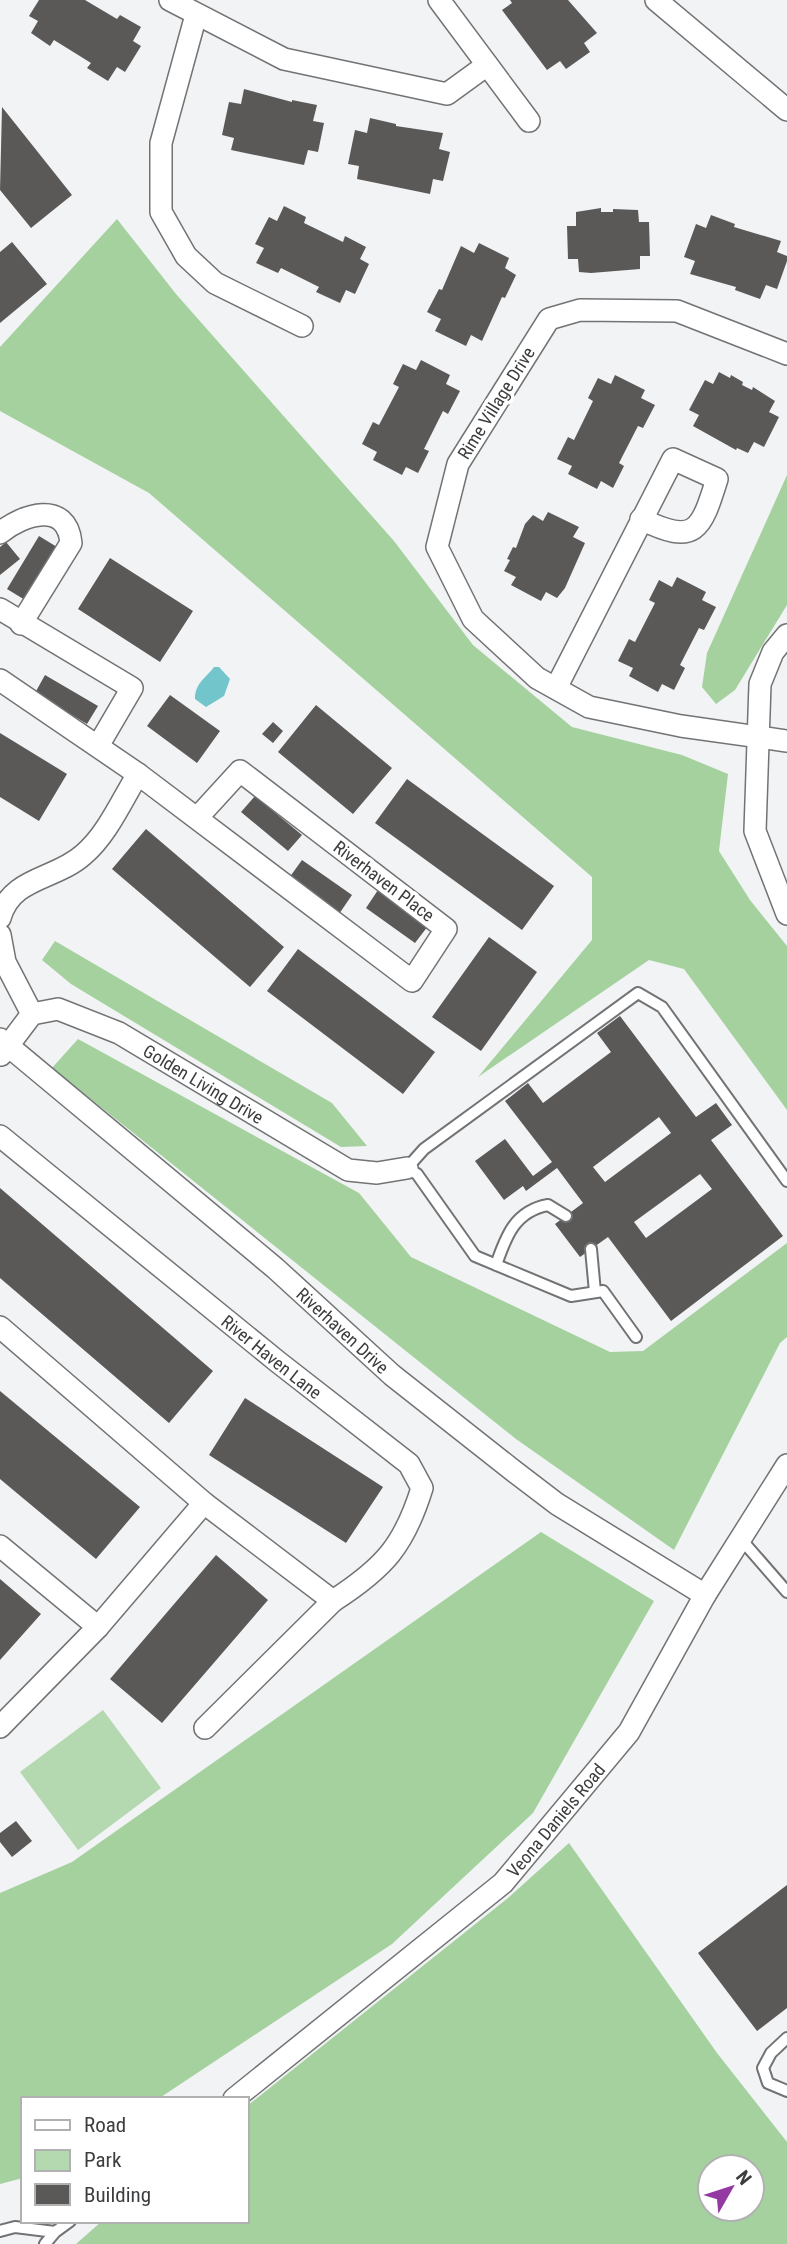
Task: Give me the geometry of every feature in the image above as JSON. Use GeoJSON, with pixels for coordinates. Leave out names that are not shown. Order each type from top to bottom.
{"type":"FeatureCollection","features":[{"type":"Feature","properties":{"kind":"street"},"geometry":{"type":"LineString","coordinates":[[170,0],[284,59],[447,94],[487,65]]}},
{"type":"Feature","properties":{"kind":"street"},"geometry":{"type":"LineString","coordinates":[[439,0],[529,121]]}},
{"type":"Feature","properties":{"kind":"street"},"geometry":{"type":"LineString","coordinates":[[656,0],[787,110]]}},
{"type":"Feature","properties":{"kind":"street"},"geometry":{"type":"LineString","coordinates":[[196,15],[161,143],[161,212],[186,256],[215,283],[272,314],[302,326]]}},
{"type":"Feature","properties":{"kind":"street","name":"Rime Village Drive"},"geometry":{"type":"LineString","coordinates":[[787,354],[677,311],[580,310],[549,319],[458,464],[437,547],[473,619],[537,678],[589,707],[681,726],[787,741]]}},
{"type":"Feature","properties":{"kind":"street"},"geometry":{"type":"LineString","coordinates":[[0,533],[16,519],[36,513],[63,523],[70,533],[71,544],[21,624]]}},
{"type":"Feature","properties":{"kind":"street"},"geometry":{"type":"LineString","coordinates":[[556,688],[641,519]]}},
{"type":"Feature","properties":{"kind":"street"},"geometry":{"type":"LineString","coordinates":[[0,609],[132,688],[98,747]]}},
{"type":"Feature","properties":{"kind":"street"},"geometry":{"type":"LineString","coordinates":[[787,635],[773,652],[760,684],[755,831],[787,914]]}},
{"type":"Feature","properties":{"kind":"street","name":"Riverhaven Place"},"geometry":{"type":"LineString","coordinates":[[0,680],[138,774],[412,981],[446,929],[240,771],[197,818]]}},
{"type":"Feature","properties":{"kind":"street"},"geometry":{"type":"LineString","coordinates":[[0,918],[3,905],[19,887],[83,856],[105,828],[138,774]]}},
{"type":"Feature","properties":{"kind":"street"},"geometry":{"type":"LineString","coordinates":[[0,935],[5,962],[32,1014],[3,1047]]}},
{"type":"Feature","properties":{"kind":"street","name":"Golden Living Drive"},"geometry":{"type":"LineString","coordinates":[[32,1014],[58,1009],[119,1033],[348,1170],[377,1173],[407,1168]]}},
{"type":"Feature","properties":{"kind":"street","name":"Riverhaven Drive"},"geometry":{"type":"LineString","coordinates":[[3,1047],[275,1268],[392,1374],[515,1472],[557,1504],[705,1595]]}},
{"type":"Feature","properties":{"kind":"street","name":"River Haven Lane"},"geometry":{"type":"LineString","coordinates":[[0,1136],[278,1362],[409,1464],[422,1488],[413,1517],[392,1553],[371,1577],[333,1601],[205,1728]]}},
{"type":"Feature","properties":{"kind":"street"},"geometry":{"type":"LineString","coordinates":[[0,1327],[204,1503],[333,1601]]}},
{"type":"Feature","properties":{"kind":"street","name":"Veona Daniels Road"},"geometry":{"type":"LineString","coordinates":[[236,2097],[503,1883],[629,1732],[705,1595],[787,1465]]}},
{"type":"Feature","properties":{"kind":"street"},"geometry":{"type":"LineString","coordinates":[[0,1727],[98,1626],[204,1503]]}},
{"type":"Feature","properties":{"kind":"street"},"geometry":{"type":"LineString","coordinates":[[0,1546],[98,1626]]}},
{"type":"Feature","properties":{"kind":"lane"},"geometry":{"type":"LineString","coordinates":[[636,1337],[603,1291],[571,1296],[475,1256],[417,1174],[407,1168],[424,1149],[638,993],[662,1007],[787,1181]]}},
{"type":"Feature","properties":{"kind":"lane"},"geometry":{"type":"LineString","coordinates":[[496,1265],[507,1235],[522,1214],[548,1205],[566,1216]]}},
{"type":"Feature","properties":{"kind":"lane"},"geometry":{"type":"LineString","coordinates":[[591,1249],[595,1292]]}},
{"type":"Feature","properties":{"kind":"lane"},"geometry":{"type":"LineString","coordinates":[[740,1538],[787,1592]]}},
{"type":"Feature","properties":{"kind":"lane"},"geometry":{"type":"LineString","coordinates":[[787,2038],[771,2053],[763,2068],[768,2083],[787,2091]]}},
{"type":"Feature","properties":{"kind":"lane"},"geometry":{"type":"LineString","coordinates":[[45,2244],[67,2223]]}},
{"type":"Feature","properties":{"kind":"lane"},"geometry":{"type":"LineString","coordinates":[[0,2231],[15,2227],[55,2232]]}},
{"type":"Feature","properties":{"kind":"green space"},"geometry":{"type":"Polygon","coordinates":[[[117,219],[176,294],[394,541],[473,645],[572,727],[682,755],[728,774],[719,851],[750,900],[787,946],[787,1110],[684,969],[649,960],[478,1077],[592,940],[592,877],[149,493],[0,411],[0,347],[117,219]]]}},
{"type":"Feature","properties":{"kind":"green space"},"geometry":{"type":"Polygon","coordinates":[[[787,475],[787,605],[735,690],[716,704],[702,687],[707,653],[787,475]]]}},
{"type":"Feature","properties":{"kind":"green space"},"geometry":{"type":"Polygon","coordinates":[[[55,941],[332,1103],[367,1146],[341,1147],[71,984],[42,960],[55,941]]]}},
{"type":"Feature","properties":{"kind":"green space"},"geometry":{"type":"Polygon","coordinates":[[[78,1039],[359,1193],[411,1257],[610,1352],[643,1351],[787,1243],[787,1337],[780,1343],[674,1550],[516,1439],[52,1068],[78,1039]]]}},
{"type":"Feature","properties":{"kind":"green space"},"geometry":{"type":"Polygon","coordinates":[[[541,1532],[654,1601],[533,1813],[392,1944],[161,2097],[21,2097],[21,2179],[0,2184],[0,1893],[72,1862],[541,1532]]]}},
{"type":"Feature","properties":{"kind":"green space"},"geometry":{"type":"Polygon","coordinates":[[[103,1710],[161,1788],[78,1850],[20,1772],[103,1710]]]}},
{"type":"Feature","properties":{"kind":"green space"},"geometry":{"type":"Polygon","coordinates":[[[569,1843],[717,2053],[787,2142],[787,2244],[76,2244],[100,2223],[248,2223],[248,2105],[508,1898],[569,1843]]]}},
{"type":"Feature","properties":{"kind":"water"},"geometry":{"type":"Polygon","coordinates":[[[214,667],[219,667],[230,679],[224,696],[206,707],[195,699],[195,694],[214,667]]]}},
{"type":"Feature","properties":{"kind":"building"},"geometry":{"type":"Polygon","coordinates":[[[39,0],[85,0],[117,19],[120,15],[141,27],[133,41],[141,46],[125,72],[117,67],[108,81],[87,68],[91,63],[54,40],[50,46],[31,33],[38,21],[29,16],[39,0]]]}},
{"type":"Feature","properties":{"kind":"building"},"geometry":{"type":"Polygon","coordinates":[[[510,0],[568,0],[597,33],[584,43],[590,52],[566,69],[560,61],[547,70],[502,10],[512,3],[510,0]]]}},
{"type":"Feature","properties":{"kind":"building"},"geometry":{"type":"Polygon","coordinates":[[[244,89],[292,102],[317,105],[313,121],[324,123],[318,152],[308,150],[304,165],[231,150],[234,138],[222,135],[229,102],[241,104],[244,89]]]}},
{"type":"Feature","properties":{"kind":"building"},"geometry":{"type":"Polygon","coordinates":[[[2,107],[72,195],[31,228],[0,190],[2,107]]]}},
{"type":"Feature","properties":{"kind":"building"},"geometry":{"type":"Polygon","coordinates":[[[370,118],[396,126],[443,133],[439,149],[450,152],[443,181],[433,179],[430,194],[357,179],[359,166],[348,164],[355,130],[367,133],[370,118]]]}},
{"type":"Feature","properties":{"kind":"building"},"geometry":{"type":"Polygon","coordinates":[[[284,206],[306,217],[304,223],[343,242],[345,236],[366,247],[360,259],[369,264],[355,294],[346,290],[340,303],[316,292],[319,287],[281,268],[278,273],[256,263],[264,248],[255,244],[269,217],[277,221],[284,206]]]}},
{"type":"Feature","properties":{"kind":"building"},"geometry":{"type":"Polygon","coordinates":[[[601,208],[601,212],[613,212],[613,209],[638,210],[639,222],[649,222],[650,256],[640,256],[640,269],[579,272],[578,259],[568,259],[567,226],[576,226],[576,212],[601,208]]]}},
{"type":"Feature","properties":{"kind":"building"},"geometry":{"type":"Polygon","coordinates":[[[711,215],[735,224],[734,227],[781,241],[777,252],[787,256],[787,261],[777,289],[766,285],[760,299],[735,290],[736,287],[690,274],[695,261],[684,257],[696,224],[706,228],[711,215]]]}},
{"type":"Feature","properties":{"kind":"building"},"geometry":{"type":"Polygon","coordinates":[[[12,242],[47,284],[0,323],[0,252],[12,242]]]}},
{"type":"Feature","properties":{"kind":"building"},"geometry":{"type":"Polygon","coordinates":[[[479,243],[509,258],[505,268],[516,275],[505,298],[502,297],[482,341],[471,335],[466,346],[435,331],[441,319],[427,312],[439,289],[442,290],[461,246],[474,253],[479,243]]]}},
{"type":"Feature","properties":{"kind":"building"},"geometry":{"type":"Polygon","coordinates":[[[421,360],[450,375],[446,384],[460,391],[448,414],[443,411],[424,449],[429,451],[418,473],[406,467],[402,475],[373,460],[377,452],[362,444],[373,422],[379,425],[399,387],[393,384],[403,364],[416,370],[421,360]]]}},
{"type":"Feature","properties":{"kind":"building"},"geometry":{"type":"Polygon","coordinates":[[[719,372],[730,378],[731,375],[743,382],[742,385],[752,390],[753,387],[775,401],[769,412],[779,417],[764,447],[754,442],[748,453],[737,448],[736,450],[693,426],[699,415],[689,410],[705,380],[713,384],[719,372]]]}},
{"type":"Feature","properties":{"kind":"building"},"geometry":{"type":"Polygon","coordinates":[[[615,375],[645,390],[641,398],[655,405],[643,428],[638,426],[619,463],[624,466],[613,488],[601,481],[597,489],[568,474],[572,466],[557,459],[568,437],[574,440],[593,401],[588,398],[598,378],[611,384],[615,375]]]}},
{"type":"Feature","properties":{"kind":"building"},"geometry":{"type":"Polygon","coordinates":[[[548,512],[579,527],[573,537],[585,543],[565,588],[557,598],[546,592],[541,601],[511,585],[516,577],[504,571],[510,560],[507,559],[513,547],[516,548],[525,524],[533,515],[543,521],[548,512]]]}},
{"type":"Feature","properties":{"kind":"building"},"geometry":{"type":"Polygon","coordinates":[[[39,536],[57,547],[25,600],[7,589],[39,536]]]}},
{"type":"Feature","properties":{"kind":"building"},"geometry":{"type":"Polygon","coordinates":[[[6,542],[20,559],[0,575],[0,547],[6,542]]]}},
{"type":"Feature","properties":{"kind":"building"},"geometry":{"type":"Polygon","coordinates":[[[110,558],[193,611],[160,662],[78,609],[110,558]]]}},
{"type":"Feature","properties":{"kind":"building"},"geometry":{"type":"Polygon","coordinates":[[[677,577],[706,592],[702,600],[716,607],[704,630],[699,628],[680,665],[685,668],[674,690],[662,684],[658,692],[629,676],[633,668],[618,661],[629,639],[635,642],[655,603],[649,600],[659,580],[672,587],[677,577]]]}},
{"type":"Feature","properties":{"kind":"building"},"geometry":{"type":"Polygon","coordinates":[[[45,675],[98,706],[87,724],[35,693],[45,675]]]}},
{"type":"Feature","properties":{"kind":"building"},"geometry":{"type":"Polygon","coordinates":[[[170,695],[220,731],[197,763],[147,726],[170,695]]]}},
{"type":"Feature","properties":{"kind":"building"},"geometry":{"type":"Polygon","coordinates":[[[316,705],[392,768],[353,814],[278,752],[316,705]]]}},
{"type":"Feature","properties":{"kind":"building"},"geometry":{"type":"Polygon","coordinates":[[[273,722],[283,731],[273,743],[262,734],[273,722]]]}},
{"type":"Feature","properties":{"kind":"building"},"geometry":{"type":"Polygon","coordinates":[[[0,733],[67,774],[39,821],[0,797],[0,733]]]}},
{"type":"Feature","properties":{"kind":"building"},"geometry":{"type":"Polygon","coordinates":[[[407,779],[554,886],[522,930],[375,823],[407,779]]]}},
{"type":"Feature","properties":{"kind":"building"},"geometry":{"type":"Polygon","coordinates":[[[255,796],[302,835],[288,851],[241,812],[255,796]]]}},
{"type":"Feature","properties":{"kind":"building"},"geometry":{"type":"Polygon","coordinates":[[[146,829],[284,947],[250,987],[112,869],[146,829]]]}},
{"type":"Feature","properties":{"kind":"building"},"geometry":{"type":"Polygon","coordinates":[[[302,860],[352,895],[339,914],[289,878],[302,860]]]}},
{"type":"Feature","properties":{"kind":"building"},"geometry":{"type":"Polygon","coordinates":[[[378,890],[428,926],[415,943],[366,908],[378,890]]]}},
{"type":"Feature","properties":{"kind":"building"},"geometry":{"type":"Polygon","coordinates":[[[489,937],[537,972],[481,1051],[432,1017],[489,937]]]}},
{"type":"Feature","properties":{"kind":"building"},"geometry":{"type":"Polygon","coordinates":[[[298,949],[435,1052],[403,1094],[267,991],[298,949]]]}},
{"type":"Feature","properties":{"kind":"building"},"geometry":{"type":"Polygon","coordinates":[[[620,1016],[696,1117],[716,1103],[732,1125],[711,1140],[783,1236],[671,1321],[608,1237],[580,1257],[555,1224],[583,1203],[557,1168],[526,1191],[523,1186],[504,1200],[475,1161],[505,1139],[533,1176],[552,1162],[505,1101],[528,1083],[543,1103],[611,1052],[597,1033],[620,1016]],[[659,1117],[593,1167],[605,1182],[671,1133],[659,1117]],[[700,1174],[634,1222],[646,1238],[712,1189],[700,1174]]]}},
{"type":"Feature","properties":{"kind":"building"},"geometry":{"type":"Polygon","coordinates":[[[0,1188],[213,1371],[169,1423],[0,1278],[0,1188]]]}},
{"type":"Feature","properties":{"kind":"building"},"geometry":{"type":"Polygon","coordinates":[[[0,1391],[140,1507],[96,1559],[0,1479],[0,1391]]]}},
{"type":"Feature","properties":{"kind":"building"},"geometry":{"type":"Polygon","coordinates":[[[245,1398],[383,1487],[346,1543],[209,1455],[245,1398]]]}},
{"type":"Feature","properties":{"kind":"building"},"geometry":{"type":"Polygon","coordinates":[[[216,1555],[268,1600],[162,1723],[110,1679],[216,1555]]]}},
{"type":"Feature","properties":{"kind":"building"},"geometry":{"type":"Polygon","coordinates":[[[0,1579],[41,1614],[0,1660],[0,1579]]]}},
{"type":"Feature","properties":{"kind":"building"},"geometry":{"type":"Polygon","coordinates":[[[16,1821],[32,1841],[12,1857],[0,1842],[0,1833],[16,1821]]]}},
{"type":"Feature","properties":{"kind":"building"},"geometry":{"type":"Polygon","coordinates":[[[787,1885],[787,2008],[757,2031],[698,1953],[787,1885]]]}}]}
